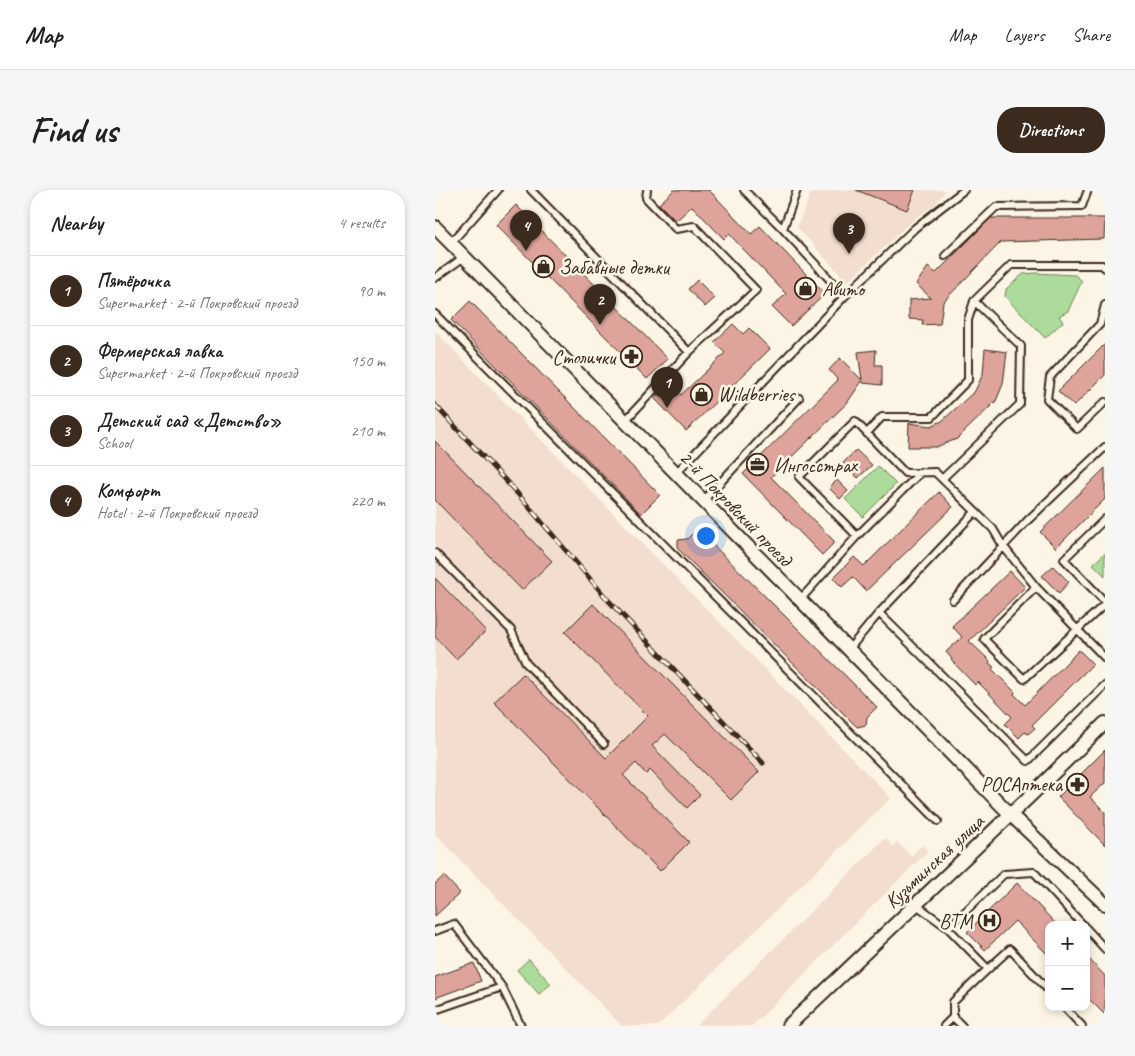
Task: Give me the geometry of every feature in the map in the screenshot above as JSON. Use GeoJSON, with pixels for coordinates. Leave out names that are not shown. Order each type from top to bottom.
{"type":"FeatureCollection","features":[{"type":"Feature","properties":{"kind":"street","name":"2-й Покровский проезд"},"geometry":{"type":"LineString","coordinates":[[435,227],[1010,814],[1105,904]]}},
{"type":"Feature","properties":{"kind":"street","name":"Кузьминская улица"},"geometry":{"type":"LineString","coordinates":[[788,1026],[1105,723]]}},
{"type":"Feature","properties":{"kind":"lane"},"geometry":{"type":"LineString","coordinates":[[451,243],[498,190]]}},
{"type":"Feature","properties":{"kind":"lane"},"geometry":{"type":"LineString","coordinates":[[531,190],[689,352]]}},
{"type":"Feature","properties":{"kind":"lane"},"geometry":{"type":"LineString","coordinates":[[625,421],[689,352],[756,290],[693,226],[675,229],[646,198],[647,190]]}},
{"type":"Feature","properties":{"kind":"lane"},"geometry":{"type":"LineString","coordinates":[[744,190],[845,296]]}},
{"type":"Feature","properties":{"kind":"lane"},"geometry":{"type":"LineString","coordinates":[[783,229],[797,190]]}},
{"type":"Feature","properties":{"kind":"lane"},"geometry":{"type":"LineString","coordinates":[[675,473],[845,296],[915,228],[964,190]]}},
{"type":"Feature","properties":{"kind":"lane"},"geometry":{"type":"LineString","coordinates":[[945,256],[996,206],[1082,206],[1088,190]]}},
{"type":"Feature","properties":{"kind":"lane"},"geometry":{"type":"LineString","coordinates":[[435,278],[464,257]]}},
{"type":"Feature","properties":{"kind":"lane"},"geometry":{"type":"LineString","coordinates":[[867,433],[882,417],[932,416],[968,380],[968,320],[974,301],[1011,265],[1102,266],[1105,268]]}},
{"type":"Feature","properties":{"kind":"lane"},"geometry":{"type":"LineString","coordinates":[[942,479],[1020,404],[1021,346],[974,301]]}},
{"type":"Feature","properties":{"kind":"lane"},"geometry":{"type":"LineString","coordinates":[[1105,305],[1100,324],[1050,377],[1047,398],[1077,429],[1105,402]]}},
{"type":"Feature","properties":{"kind":"lane"},"geometry":{"type":"LineString","coordinates":[[435,314],[938,821]]}},
{"type":"Feature","properties":{"kind":"lane"},"geometry":{"type":"LineString","coordinates":[[703,501],[799,398]]}},
{"type":"Feature","properties":{"kind":"lane"},"geometry":{"type":"LineString","coordinates":[[857,536],[799,477],[855,421],[905,473],[935,472],[993,529],[1003,546],[1036,587],[1105,658]]}},
{"type":"Feature","properties":{"kind":"lane"},"geometry":{"type":"LineString","coordinates":[[953,600],[1028,520],[1105,447]]}},
{"type":"Feature","properties":{"kind":"lane"},"geometry":{"type":"LineString","coordinates":[[800,600],[857,536],[921,472]]}},
{"type":"Feature","properties":{"kind":"lane"},"geometry":{"type":"LineString","coordinates":[[849,649],[879,613],[975,512]]}},
{"type":"Feature","properties":{"kind":"lane"},"geometry":{"type":"LineString","coordinates":[[1036,587],[984,640],[1024,679],[1105,603],[1064,559],[1105,519]]}},
{"type":"Feature","properties":{"kind":"lane"},"geometry":{"type":"LineString","coordinates":[[435,553],[511,630],[526,663],[604,744]]}},
{"type":"Feature","properties":{"kind":"lane"},"geometry":{"type":"LineString","coordinates":[[879,613],[1028,761],[1105,685]]}},
{"type":"Feature","properties":{"kind":"lane"},"geometry":{"type":"LineString","coordinates":[[948,928],[1004,874],[1034,872],[1079,921]]}},
{"type":"Feature","properties":{"kind":"lane"},"geometry":{"type":"LineString","coordinates":[[915,904],[948,928],[988,969]]}},
{"type":"Feature","properties":{"kind":"lane"},"geometry":{"type":"LineString","coordinates":[[435,931],[454,924],[502,987],[521,1026]]}},
{"type":"Feature","properties":{"kind":"lane"},"geometry":{"type":"LineString","coordinates":[[1090,932],[1105,949]]}},
{"type":"Feature","properties":{"kind":"lane"},"geometry":{"type":"LineString","coordinates":[[944,1026],[953,1017],[953,1002],[1009,949],[1045,986]]}},
{"type":"Feature","properties":{"kind":"lane"},"geometry":{"type":"LineString","coordinates":[[435,1010],[502,987]]}},
{"type":"Feature","properties":{"kind":"lane"},"geometry":{"type":"LineString","coordinates":[[1068,1011],[1082,1026]]}},
{"type":"Feature","properties":{"kind":"lane"},"geometry":{"type":"LineString","coordinates":[[953,1017],[962,1026]]}},
{"type":"Feature","properties":{"kind":"shaded area"},"geometry":{"type":"Polygon","coordinates":[[[812,190],[946,190],[936,204],[914,219],[847,282],[797,227],[812,190]]]}},
{"type":"Feature","properties":{"kind":"shaded area"},"geometry":{"type":"Polygon","coordinates":[[[435,331],[891,798],[658,1026],[622,1026],[435,834],[435,331]]]}},
{"type":"Feature","properties":{"kind":"shaded area"},"geometry":{"type":"Polygon","coordinates":[[[885,838],[893,846],[897,842],[911,856],[922,845],[928,851],[752,1026],[696,1026],[885,838]]]}},
{"type":"Feature","properties":{"kind":"green space"},"geometry":{"type":"Polygon","coordinates":[[[1023,274],[1075,275],[1082,281],[1068,311],[1059,316],[1063,322],[1045,338],[1005,297],[1006,289],[1023,274]]]}},
{"type":"Feature","properties":{"kind":"green space"},"geometry":{"type":"Polygon","coordinates":[[[878,466],[896,484],[863,517],[845,499],[878,466]]]}},
{"type":"Feature","properties":{"kind":"green space"},"geometry":{"type":"Polygon","coordinates":[[[1105,553],[1105,576],[1093,564],[1105,553]]]}},
{"type":"Feature","properties":{"kind":"green space"},"geometry":{"type":"Polygon","coordinates":[[[529,959],[551,984],[539,994],[517,970],[529,959]]]}},
{"type":"Feature","properties":{"kind":"building"},"geometry":{"type":"Polygon","coordinates":[[[674,190],[709,190],[751,234],[760,226],[825,294],[791,326],[772,307],[786,294],[729,234],[724,239],[692,206],[676,221],[659,204],[674,190]]]}},
{"type":"Feature","properties":{"kind":"building"},"geometry":{"type":"Polygon","coordinates":[[[856,190],[915,190],[907,210],[856,190]]]}},
{"type":"Feature","properties":{"kind":"building"},"geometry":{"type":"Polygon","coordinates":[[[516,205],[668,359],[647,379],[496,225],[516,205]]]}},
{"type":"Feature","properties":{"kind":"building"},"geometry":{"type":"Polygon","coordinates":[[[991,218],[1105,218],[1104,239],[1001,242],[943,302],[940,324],[922,325],[923,320],[909,319],[909,300],[931,298],[916,284],[928,267],[936,273],[991,218]]]}},
{"type":"Feature","properties":{"kind":"building"},"geometry":{"type":"Polygon","coordinates":[[[697,280],[715,298],[705,307],[688,289],[697,280]]]}},
{"type":"Feature","properties":{"kind":"building"},"geometry":{"type":"Polygon","coordinates":[[[470,301],[660,495],[641,514],[451,320],[470,301]]]}},
{"type":"Feature","properties":{"kind":"building"},"geometry":{"type":"Polygon","coordinates":[[[733,324],[743,334],[749,328],[770,349],[686,431],[654,398],[669,383],[681,395],[725,353],[714,342],[733,324]]]}},
{"type":"Feature","properties":{"kind":"building"},"geometry":{"type":"Polygon","coordinates":[[[1105,344],[1105,375],[1074,406],[1058,391],[1105,344]]]}},
{"type":"Feature","properties":{"kind":"building"},"geometry":{"type":"Polygon","coordinates":[[[985,349],[1007,352],[1003,384],[996,401],[957,439],[936,447],[908,447],[909,423],[931,426],[942,421],[975,391],[983,374],[985,349]]]}},
{"type":"Feature","properties":{"kind":"building"},"geometry":{"type":"Polygon","coordinates":[[[876,350],[875,365],[882,365],[882,385],[863,383],[862,381],[847,403],[771,477],[835,542],[822,555],[743,474],[838,380],[829,370],[840,358],[862,380],[858,352],[876,350]]]}},
{"type":"Feature","properties":{"kind":"building"},"geometry":{"type":"Polygon","coordinates":[[[435,441],[552,561],[522,590],[435,500],[435,441]]]}},
{"type":"Feature","properties":{"kind":"building"},"geometry":{"type":"Polygon","coordinates":[[[856,450],[872,465],[858,478],[843,463],[856,450]]]}},
{"type":"Feature","properties":{"kind":"building"},"geometry":{"type":"Polygon","coordinates":[[[1105,468],[1105,499],[1056,548],[1040,532],[1105,468]]]}},
{"type":"Feature","properties":{"kind":"building"},"geometry":{"type":"Polygon","coordinates":[[[837,480],[848,491],[840,499],[829,488],[837,480]]]}},
{"type":"Feature","properties":{"kind":"building"},"geometry":{"type":"Polygon","coordinates":[[[939,492],[953,507],[866,591],[853,577],[842,587],[833,578],[854,557],[864,566],[939,492]]]}},
{"type":"Feature","properties":{"kind":"building"},"geometry":{"type":"Polygon","coordinates":[[[697,529],[877,707],[867,717],[866,725],[857,727],[678,549],[678,540],[687,539],[697,529]]]}},
{"type":"Feature","properties":{"kind":"building"},"geometry":{"type":"Polygon","coordinates":[[[1053,566],[1069,582],[1059,593],[1042,576],[1053,566]]]}},
{"type":"Feature","properties":{"kind":"building"},"geometry":{"type":"Polygon","coordinates":[[[1010,571],[1025,587],[969,641],[990,661],[989,663],[994,667],[992,669],[1015,692],[1014,694],[1025,705],[1079,650],[1093,664],[1032,725],[1035,728],[1028,734],[1025,732],[1019,738],[1005,724],[1012,717],[978,682],[975,685],[951,660],[946,652],[962,637],[952,626],[1010,571]]]}},
{"type":"Feature","properties":{"kind":"building"},"geometry":{"type":"Polygon","coordinates":[[[435,578],[486,631],[456,659],[435,637],[435,578]]]}},
{"type":"Feature","properties":{"kind":"building"},"geometry":{"type":"Polygon","coordinates":[[[593,604],[759,772],[731,800],[665,734],[652,746],[700,795],[687,808],[650,770],[646,774],[636,763],[623,775],[689,842],[660,871],[494,702],[523,674],[606,758],[648,716],[565,632],[593,604]]]}},
{"type":"Feature","properties":{"kind":"building"},"geometry":{"type":"Polygon","coordinates":[[[1105,750],[1105,783],[1090,797],[1105,812],[1105,845],[1058,797],[1105,750]]]}},
{"type":"Feature","properties":{"kind":"building"},"geometry":{"type":"Polygon","coordinates":[[[444,876],[460,893],[435,916],[435,884],[444,876]]]}},
{"type":"Feature","properties":{"kind":"building"},"geometry":{"type":"Polygon","coordinates":[[[1017,883],[1053,921],[1045,921],[1045,952],[1015,921],[985,950],[967,932],[1017,883]]]}},
{"type":"Feature","properties":{"kind":"building"},"geometry":{"type":"Polygon","coordinates":[[[1090,960],[1105,976],[1105,1015],[1090,1000],[1090,960]]]}},
{"type":"Feature","properties":{"kind":"building"},"geometry":{"type":"Polygon","coordinates":[[[474,963],[481,981],[435,998],[435,977],[474,963]]]}},
{"type":"Feature","properties":{"kind":"railway"},"geometry":{"type":"LineString","coordinates":[[435,405],[517,493],[608,600],[763,763]]}},
{"type":"Feature","properties":{"kind":"place","name":"Комфорт"},"geometry":{"type":"Point","coordinates":[526,251]}},
{"type":"Feature","properties":{"kind":"place","name":"Детский сад «Детство»"},"geometry":{"type":"Point","coordinates":[849,254]}},
{"type":"Feature","properties":{"kind":"place","name":"Забавные детки"},"geometry":{"type":"Point","coordinates":[543,267]}},
{"type":"Feature","properties":{"kind":"place","name":"Авито"},"geometry":{"type":"Point","coordinates":[806,289]}},
{"type":"Feature","properties":{"kind":"place","name":"Фермерская лавка"},"geometry":{"type":"Point","coordinates":[600,325]}},
{"type":"Feature","properties":{"kind":"place","name":"Столички"},"geometry":{"type":"Point","coordinates":[631,357]}},
{"type":"Feature","properties":{"kind":"place","name":"Wildberries"},"geometry":{"type":"Point","coordinates":[702,394]}},
{"type":"Feature","properties":{"kind":"place","name":"Пятёрочка"},"geometry":{"type":"Point","coordinates":[667,408]}},
{"type":"Feature","properties":{"kind":"place","name":"Ингосстрах"},"geometry":{"type":"Point","coordinates":[758,465]}},
{"type":"Feature","properties":{"kind":"place","name":"РОСАптека"},"geometry":{"type":"Point","coordinates":[1078,784]}},
{"type":"Feature","properties":{"kind":"place","name":"ВТМ"},"geometry":{"type":"Point","coordinates":[989,921]}}]}
